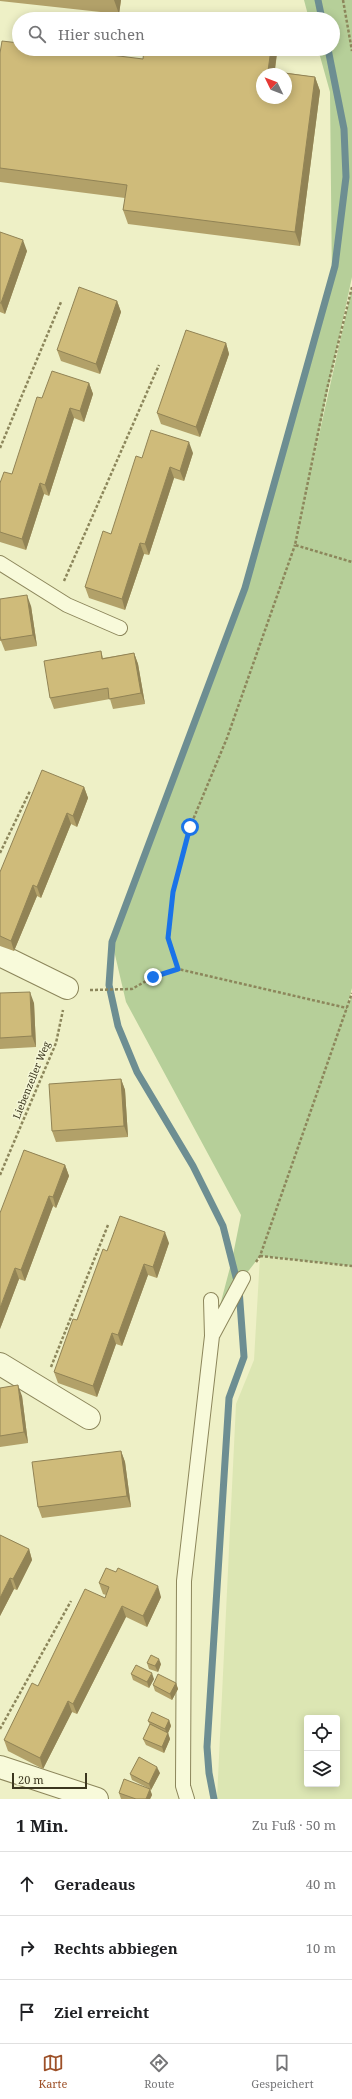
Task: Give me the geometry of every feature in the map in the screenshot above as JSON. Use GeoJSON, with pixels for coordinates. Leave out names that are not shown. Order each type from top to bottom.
{"type":"FeatureCollection","features":[{"type":"Feature","properties":{"kind":"street"},"geometry":{"type":"LineString","coordinates":[[0,955],[78,989]]}},
{"type":"Feature","properties":{"kind":"street"},"geometry":{"type":"LineString","coordinates":[[0,1364],[89,1418]]}},
{"type":"Feature","properties":{"kind":"street"},"geometry":{"type":"LineString","coordinates":[[0,1767],[97,1799]]}},
{"type":"Feature","properties":{"kind":"lane"},"geometry":{"type":"LineString","coordinates":[[0,563],[67,604],[120,628]]}},
{"type":"Feature","properties":{"kind":"lane"},"geometry":{"type":"LineString","coordinates":[[212,1336],[243,1278]]}},
{"type":"Feature","properties":{"kind":"lane"},"geometry":{"type":"LineString","coordinates":[[187,1799],[183,1786],[184,1581],[212,1336],[212,1300]]}},
{"type":"Feature","properties":{"kind":"path"},"geometry":{"type":"LineString","coordinates":[[343,0],[352,51]]}},
{"type":"Feature","properties":{"kind":"path"},"geometry":{"type":"LineString","coordinates":[[178,969],[168,938],[173,892],[190,827],[227,738],[295,545],[327,389],[352,287]]}},
{"type":"Feature","properties":{"kind":"path"},"geometry":{"type":"LineString","coordinates":[[0,448],[61,302]]}},
{"type":"Feature","properties":{"kind":"path"},"geometry":{"type":"LineString","coordinates":[[57,598],[159,365]]}},
{"type":"Feature","properties":{"kind":"path"},"geometry":{"type":"LineString","coordinates":[[295,545],[352,562]]}},
{"type":"Feature","properties":{"kind":"path"},"geometry":{"type":"LineString","coordinates":[[0,853],[30,791]]}},
{"type":"Feature","properties":{"kind":"path"},"geometry":{"type":"LineString","coordinates":[[78,989],[132,989],[153,977],[178,969],[347,1008]]}},
{"type":"Feature","properties":{"kind":"path","name":"Liebenzeller Weg"},"geometry":{"type":"LineString","coordinates":[[0,1175],[78,989]]}},
{"type":"Feature","properties":{"kind":"path"},"geometry":{"type":"LineString","coordinates":[[243,1278],[260,1256],[352,993]]}},
{"type":"Feature","properties":{"kind":"path"},"geometry":{"type":"LineString","coordinates":[[42,1390],[108,1225]]}},
{"type":"Feature","properties":{"kind":"path"},"geometry":{"type":"LineString","coordinates":[[260,1256],[352,1266]]}},
{"type":"Feature","properties":{"kind":"path"},"geometry":{"type":"LineString","coordinates":[[0,1729],[70,1601]]}},
{"type":"Feature","properties":{"kind":"green space"},"geometry":{"type":"Polygon","coordinates":[[[304,0],[352,0],[352,277],[309,479],[352,288],[352,988],[348,1004],[352,996],[352,1266],[260,1256],[243,1278],[212,1336],[232,1260],[241,1215],[126,1002],[112,942],[245,588],[332,283],[330,92],[320,56],[340,56],[340,12],[307,12],[304,0]]]}},
{"type":"Feature","properties":{"kind":"green space"},"geometry":{"type":"Polygon","coordinates":[[[260,1256],[352,1266],[352,1799],[217,1799],[236,1404],[254,1360],[260,1256]]]}},
{"type":"Feature","properties":{"kind":"building"},"geometry":{"type":"Polygon","coordinates":[[[2,41],[12,42],[12,56],[119,56],[143,59],[143,56],[270,56],[268,68],[256,68],[256,104],[292,104],[292,74],[315,77],[295,232],[123,210],[127,185],[0,168],[0,53],[2,41]]]}},
{"type":"Feature","properties":{"kind":"building"},"geometry":{"type":"Polygon","coordinates":[[[0,232],[23,240],[1,303],[0,303],[0,232]]]}},
{"type":"Feature","properties":{"kind":"building"},"geometry":{"type":"Polygon","coordinates":[[[79,287],[117,301],[96,364],[57,350],[79,287]]]}},
{"type":"Feature","properties":{"kind":"building"},"geometry":{"type":"Polygon","coordinates":[[[186,330],[226,343],[196,427],[157,413],[186,330]]]}},
{"type":"Feature","properties":{"kind":"building"},"geometry":{"type":"Polygon","coordinates":[[[52,371],[89,383],[80,411],[70,408],[45,485],[40,483],[22,539],[0,532],[0,483],[4,472],[12,474],[37,397],[42,398],[52,371]]]}},
{"type":"Feature","properties":{"kind":"building"},"geometry":{"type":"Polygon","coordinates":[[[151,430],[189,442],[180,471],[170,467],[145,544],[140,543],[122,599],[85,587],[103,531],[111,534],[136,456],[142,458],[151,430]]]}},
{"type":"Feature","properties":{"kind":"building"},"geometry":{"type":"Polygon","coordinates":[[[27,595],[33,635],[1,640],[0,599],[27,595]]]}},
{"type":"Feature","properties":{"kind":"building"},"geometry":{"type":"Polygon","coordinates":[[[101,651],[102,659],[134,653],[141,693],[109,699],[108,688],[50,698],[44,661],[101,651]]]}},
{"type":"Feature","properties":{"kind":"building"},"geometry":{"type":"Polygon","coordinates":[[[42,770],[84,787],[73,816],[67,813],[37,887],[33,885],[11,941],[0,936],[0,872],[42,770]]]}},
{"type":"Feature","properties":{"kind":"building"},"geometry":{"type":"Polygon","coordinates":[[[30,992],[32,1036],[0,1038],[0,993],[30,992]]]}},
{"type":"Feature","properties":{"kind":"building"},"geometry":{"type":"Polygon","coordinates":[[[121,1079],[124,1126],[52,1131],[49,1084],[121,1079]]]}},
{"type":"Feature","properties":{"kind":"building"},"geometry":{"type":"Polygon","coordinates":[[[24,1150],[65,1165],[53,1197],[49,1196],[21,1270],[15,1268],[0,1308],[0,1213],[24,1150]]]}},
{"type":"Feature","properties":{"kind":"building"},"geometry":{"type":"Polygon","coordinates":[[[120,1216],[165,1232],[153,1267],[144,1264],[118,1335],[112,1333],[93,1386],[54,1372],[73,1319],[77,1320],[103,1249],[107,1251],[120,1216]]]}},
{"type":"Feature","properties":{"kind":"building"},"geometry":{"type":"Polygon","coordinates":[[[18,1385],[24,1432],[0,1436],[0,1388],[18,1385]]]}},
{"type":"Feature","properties":{"kind":"building"},"geometry":{"type":"Polygon","coordinates":[[[121,1451],[127,1496],[38,1507],[32,1462],[121,1451]]]}},
{"type":"Feature","properties":{"kind":"building"},"geometry":{"type":"Polygon","coordinates":[[[0,1535],[29,1549],[13,1579],[10,1578],[0,1598],[0,1535]]]}},
{"type":"Feature","properties":{"kind":"building"},"geometry":{"type":"Polygon","coordinates":[[[106,1568],[116,1572],[118,1568],[158,1586],[143,1616],[122,1606],[73,1704],[68,1701],[40,1758],[4,1740],[32,1683],[38,1686],[85,1589],[105,1598],[109,1587],[99,1583],[106,1568]]]}},
{"type":"Feature","properties":{"kind":"building"},"geometry":{"type":"Polygon","coordinates":[[[151,1655],[159,1659],[155,1666],[147,1663],[151,1655]]]}},
{"type":"Feature","properties":{"kind":"building"},"geometry":{"type":"Polygon","coordinates":[[[136,1665],[152,1673],[147,1682],[131,1674],[136,1665]]]}},
{"type":"Feature","properties":{"kind":"building"},"geometry":{"type":"Polygon","coordinates":[[[158,1674],[176,1683],[170,1694],[153,1685],[158,1674]]]}},
{"type":"Feature","properties":{"kind":"building"},"geometry":{"type":"Polygon","coordinates":[[[152,1712],[169,1720],[165,1729],[148,1721],[152,1712]]]}},
{"type":"Feature","properties":{"kind":"building"},"geometry":{"type":"Polygon","coordinates":[[[150,1724],[168,1733],[162,1747],[143,1739],[150,1724]]]}},
{"type":"Feature","properties":{"kind":"building"},"geometry":{"type":"Polygon","coordinates":[[[139,1757],[157,1767],[149,1784],[130,1774],[139,1757]]]}},
{"type":"Feature","properties":{"kind":"building"},"geometry":{"type":"Polygon","coordinates":[[[124,1779],[150,1789],[146,1799],[136,1799],[119,1793],[124,1779]]]}},
{"type":"Feature","properties":{"kind":"waterway"},"geometry":{"type":"LineString","coordinates":[[318,0],[321,12]]}},
{"type":"Feature","properties":{"kind":"waterway"},"geometry":{"type":"LineString","coordinates":[[214,1799],[209,1773],[207,1747],[229,1398],[244,1357],[239,1289],[223,1226],[193,1166],[137,1072],[118,1026],[109,985],[112,942],[245,588],[335,266],[346,177],[344,129],[329,56]]}},
{"type":"Feature","properties":{"kind":"route"},"geometry":{"type":"LineString","coordinates":[[153,977],[178,969],[168,938],[173,892],[190,827]]}}]}
